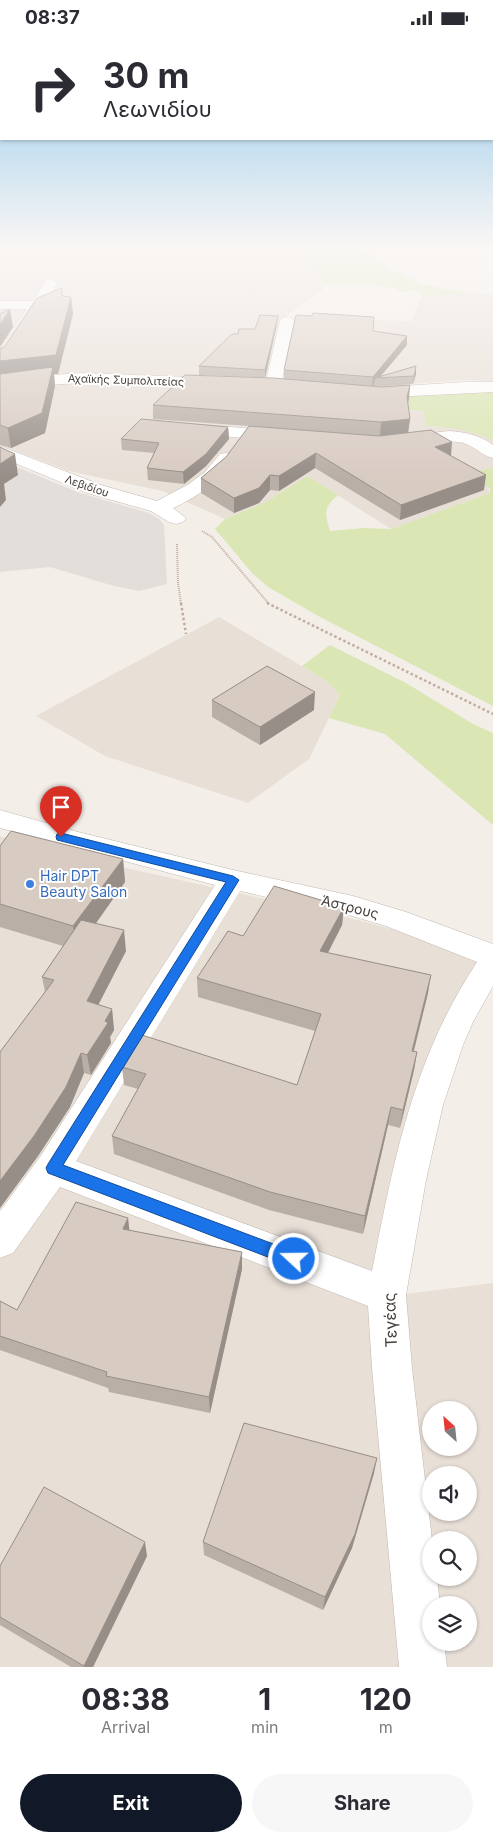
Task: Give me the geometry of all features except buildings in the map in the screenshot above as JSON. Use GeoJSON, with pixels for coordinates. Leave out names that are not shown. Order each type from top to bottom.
{"type":"FeatureCollection","features":[{"type":"Feature","properties":{"kind":"street"},"geometry":{"type":"LineString","coordinates":[[0,362],[25,325]]}},
{"type":"Feature","properties":{"kind":"street"},"geometry":{"type":"LineString","coordinates":[[273,385],[286,325]]}},
{"type":"Feature","properties":{"kind":"street","name":"Αχαϊκής Συμπολιτείας"},"geometry":{"type":"LineString","coordinates":[[0,387],[39,380],[90,377],[234,383]]}},
{"type":"Feature","properties":{"kind":"street"},"geometry":{"type":"LineString","coordinates":[[253,384],[290,387]]}},
{"type":"Feature","properties":{"kind":"street"},"geometry":{"type":"LineString","coordinates":[[361,392],[391,393],[493,387]]}},
{"type":"Feature","properties":{"kind":"street"},"geometry":{"type":"LineString","coordinates":[[178,428],[302,438]]}},
{"type":"Feature","properties":{"kind":"street"},"geometry":{"type":"LineString","coordinates":[[158,507],[194,491],[207,481],[224,461],[243,433]]}},
{"type":"Feature","properties":{"kind":"street"},"geometry":{"type":"LineString","coordinates":[[387,443],[438,437],[463,437],[478,441],[493,453]]}},
{"type":"Feature","properties":{"kind":"street","name":"Λεβιδίου"},"geometry":{"type":"LineString","coordinates":[[0,451],[94,489],[158,507],[176,518]]}},
{"type":"Feature","properties":{"kind":"street","name":"Άστρους"},"geometry":{"type":"LineString","coordinates":[[4,826],[353,906],[396,919],[493,956]]}},
{"type":"Feature","properties":{"kind":"street"},"geometry":{"type":"LineString","coordinates":[[0,1241],[53,1168],[233,880]]}},
{"type":"Feature","properties":{"kind":"street","name":"Τεγέας"},"geometry":{"type":"LineString","coordinates":[[423,1667],[392,1368],[387,1295],[408,1179],[426,1105],[446,1045],[472,993],[493,961]]}},
{"type":"Feature","properties":{"kind":"street"},"geometry":{"type":"LineString","coordinates":[[53,1168],[387,1295]]}},
{"type":"Feature","properties":{"kind":"path"},"geometry":{"type":"LineString","coordinates":[[186,634],[178,583],[176,518],[212,537],[269,605],[493,714]]}},
{"type":"Feature","properties":{"kind":"shaded area"},"geometry":{"type":"Polygon","coordinates":[[[0,325],[493,325],[493,381],[462,380],[393,385],[271,375],[267,403],[424,411],[426,426],[472,431],[493,440],[493,468],[482,470],[490,493],[391,529],[307,476],[266,502],[225,519],[162,491],[69,471],[0,445],[0,325]]]}},
{"type":"Feature","properties":{"kind":"shaded area"},"geometry":{"type":"Polygon","coordinates":[[[0,460],[80,493],[149,513],[159,519],[164,525],[167,584],[139,591],[114,586],[50,567],[0,572],[0,460]]]}},
{"type":"Feature","properties":{"kind":"shaded area"},"geometry":{"type":"Polygon","coordinates":[[[219,617],[325,680],[340,695],[309,759],[248,803],[105,756],[36,716],[219,617]]]}},
{"type":"Feature","properties":{"kind":"shaded area"},"geometry":{"type":"Polygon","coordinates":[[[0,836],[28,846],[346,917],[415,935],[489,962],[476,993],[381,1297],[493,1283],[493,1667],[0,1667],[0,836]]]}},
{"type":"Feature","properties":{"kind":"green space"},"geometry":{"type":"Polygon","coordinates":[[[493,390],[493,440],[460,430],[426,426],[424,411],[266,403],[493,390]]]}},
{"type":"Feature","properties":{"kind":"green space"},"geometry":{"type":"Polygon","coordinates":[[[493,468],[493,706],[320,617],[268,587],[253,574],[215,529],[225,519],[266,502],[307,476],[338,495],[330,503],[326,511],[330,531],[364,528],[391,529],[490,493],[490,488],[471,479],[482,470],[493,468]]]}},
{"type":"Feature","properties":{"kind":"green space"},"geometry":{"type":"Polygon","coordinates":[[[330,645],[406,683],[473,724],[493,733],[493,825],[385,734],[329,718],[340,695],[325,680],[302,666],[330,645]]]}},
{"type":"Feature","properties":{"kind":"place","name":"Hair DPT Beauty Salon"},"geometry":{"type":"Point","coordinates":[30,884]}},
{"type":"Feature","properties":{"kind":"route"},"geometry":{"type":"LineString","coordinates":[[61,837],[233,880],[53,1168],[294,1259]]}}]}
